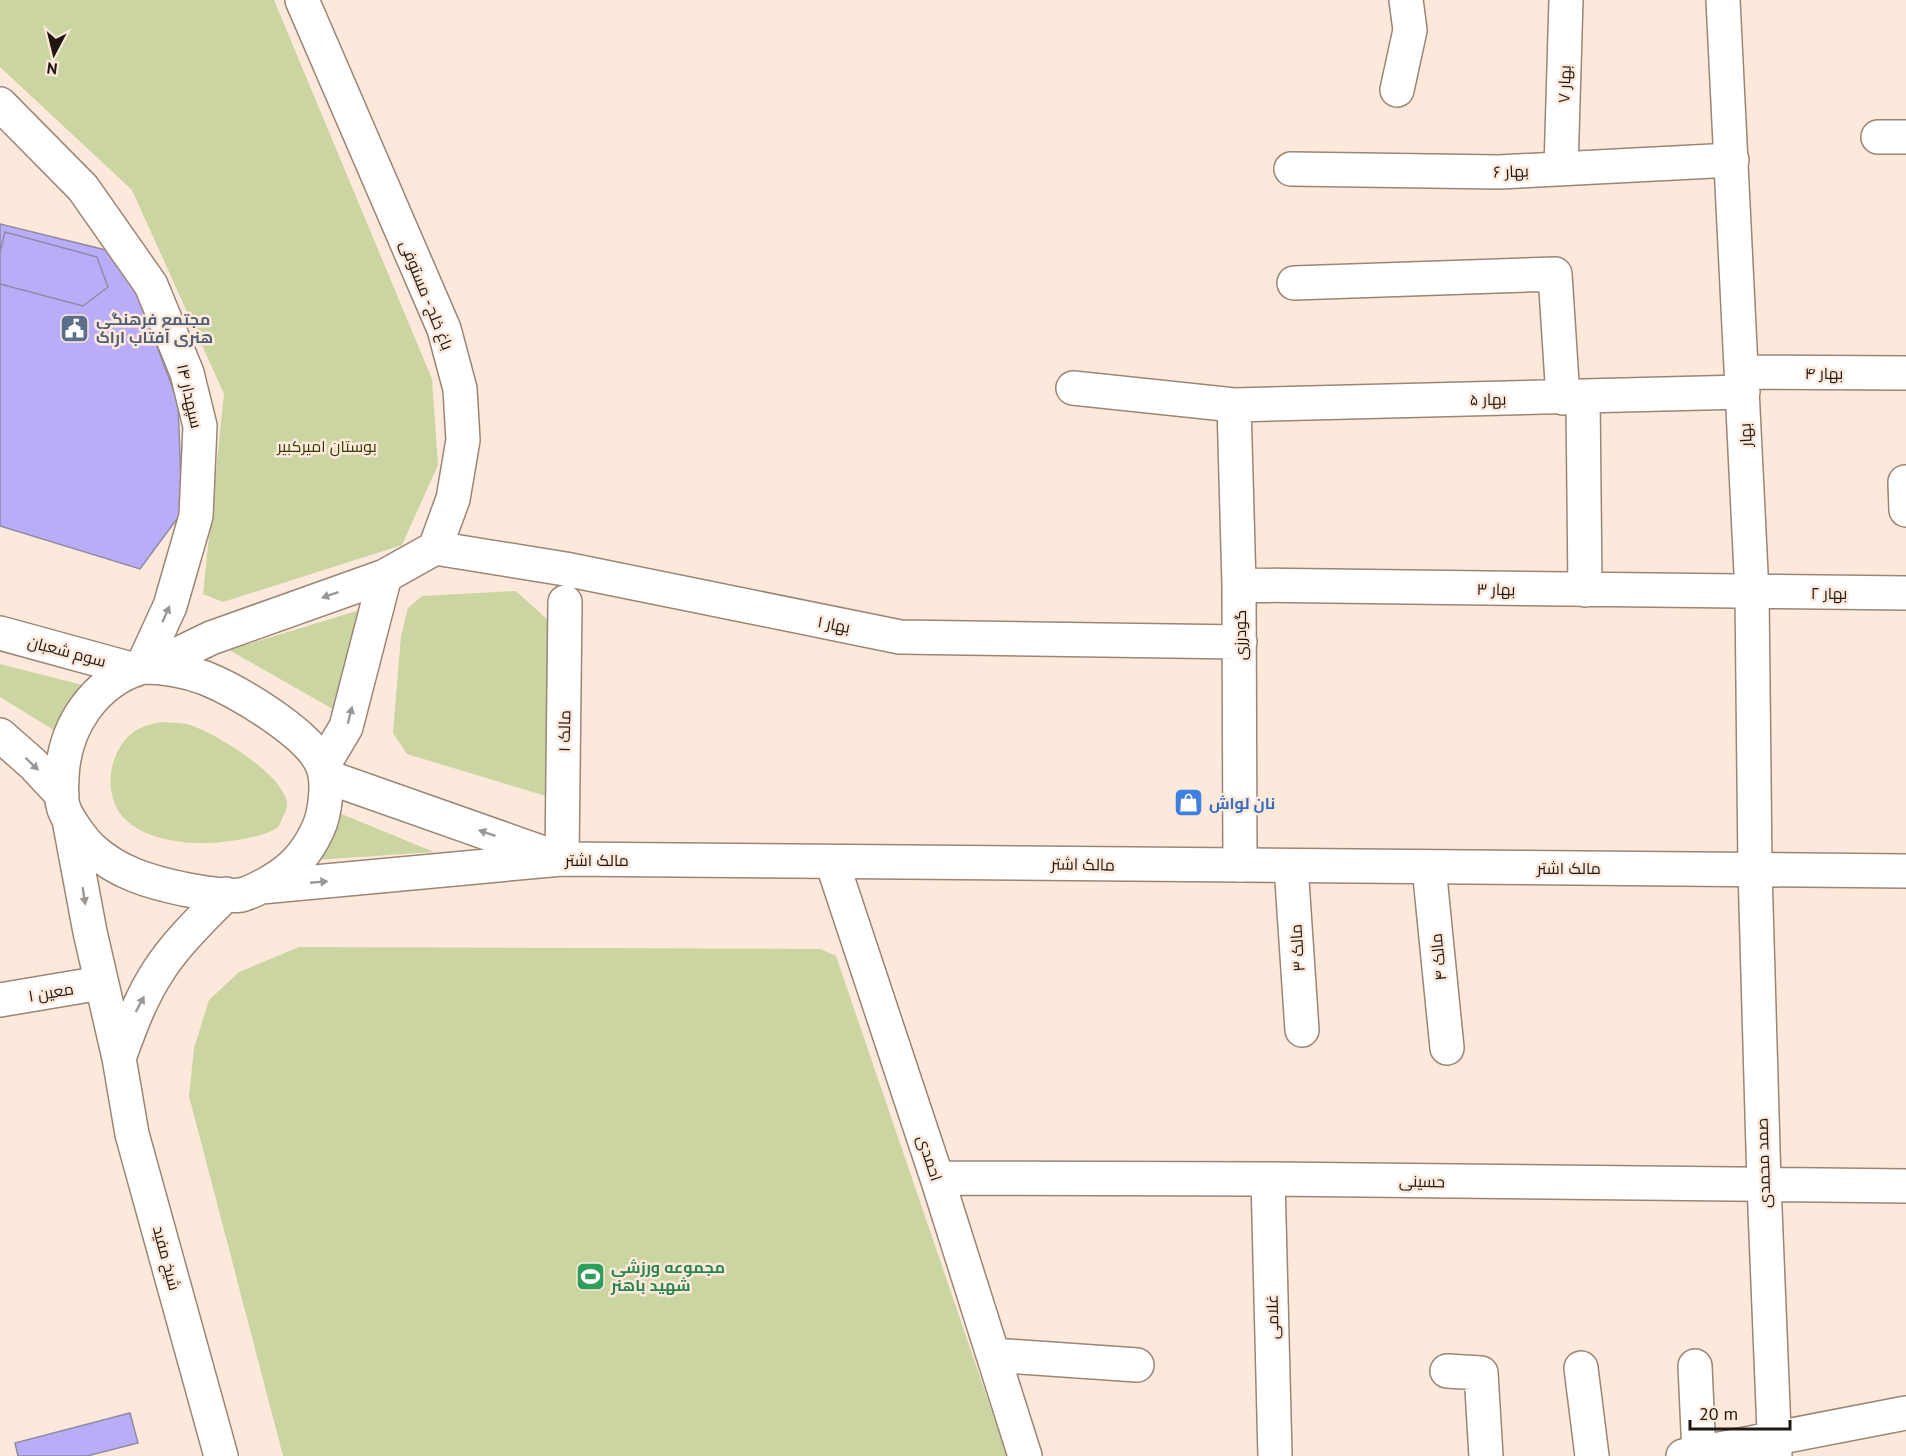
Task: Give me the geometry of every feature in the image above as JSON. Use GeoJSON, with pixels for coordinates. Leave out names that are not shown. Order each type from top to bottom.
{"type":"FeatureCollection","features":[{"type":"Feature","properties":{"kind":"street","name":"باغ خلج - مستوفی"},"geometry":{"type":"LineString","coordinates":[[302,0],[444,330],[460,389],[463,440],[453,499],[435,548]]}},
{"type":"Feature","properties":{"kind":"street"},"geometry":{"type":"LineString","coordinates":[[1397,90],[1410,30],[1406,0]]}},
{"type":"Feature","properties":{"kind":"street","name":"بهار ۷"},"geometry":{"type":"LineString","coordinates":[[1561,169],[1566,0]]}},
{"type":"Feature","properties":{"kind":"street","name":"بهار"},"geometry":{"type":"LineString","coordinates":[[1723,0],[1752,593],[1755,870]]}},
{"type":"Feature","properties":{"kind":"street","name":"سپهدار ۱۴"},"geometry":{"type":"LineString","coordinates":[[0,104],[83,188],[151,285],[187,373],[200,426],[196,516],[170,606],[142,668]]}},
{"type":"Feature","properties":{"kind":"street","name":"بهار ۶"},"geometry":{"type":"LineString","coordinates":[[1291,169],[1499,172],[1732,160]]}},
{"type":"Feature","properties":{"kind":"street"},"geometry":{"type":"LineString","coordinates":[[1294,283],[1555,274],[1573,397],[1585,590]]}},
{"type":"Feature","properties":{"kind":"street","name":"بهار ۴"},"geometry":{"type":"LineString","coordinates":[[1742,382],[1906,373]]}},
{"type":"Feature","properties":{"kind":"street","name":"بهار ۵"},"geometry":{"type":"LineString","coordinates":[[1073,388],[1234,405],[1573,397],[1742,382]]}},
{"type":"Feature","properties":{"kind":"street","name":"گودرزی"},"geometry":{"type":"LineString","coordinates":[[1234,405],[1240,642],[1240,865]]}},
{"type":"Feature","properties":{"kind":"street"},"geometry":{"type":"LineString","coordinates":[[0,735],[33,764],[65,807],[91,849],[123,872],[160,884],[202,892],[243,895],[288,872],[311,844],[322,821],[326,803],[324,771],[346,727],[385,576],[435,548]]}},
{"type":"Feature","properties":{"kind":"street","name":"بهار ۱"},"geometry":{"type":"LineString","coordinates":[[435,548],[565,569],[900,637],[1240,642]]}},
{"type":"Feature","properties":{"kind":"street","name":"شیخ مفید"},"geometry":{"type":"LineString","coordinates":[[221,1456],[132,1134],[119,1058],[101,983],[65,807],[63,762],[71,733],[88,703],[108,684],[211,638],[385,576]]}},
{"type":"Feature","properties":{"kind":"street","name":"بهار ۳"},"geometry":{"type":"LineString","coordinates":[[1239,585],[1752,593]]}},
{"type":"Feature","properties":{"kind":"street","name":"بهار ۲"},"geometry":{"type":"LineString","coordinates":[[1752,593],[1906,593]]}},
{"type":"Feature","properties":{"kind":"street","name":"مالک ۱"},"geometry":{"type":"LineString","coordinates":[[562,859],[565,602]]}},
{"type":"Feature","properties":{"kind":"street","name":"سوم شعبان"},"geometry":{"type":"LineString","coordinates":[[0,633],[142,668],[165,668],[204,678],[259,706],[305,741],[324,771]]}},
{"type":"Feature","properties":{"kind":"street"},"geometry":{"type":"LineString","coordinates":[[324,771],[562,859]]}},
{"type":"Feature","properties":{"kind":"street","name":"مالک اشتر"},"geometry":{"type":"LineString","coordinates":[[261,887],[562,859],[1906,871]]}},
{"type":"Feature","properties":{"kind":"street","name":"احمدی"},"geometry":{"type":"LineString","coordinates":[[832,862],[937,1178],[1024,1456]]}},
{"type":"Feature","properties":{"kind":"street","name":"مالک ۳"},"geometry":{"type":"LineString","coordinates":[[1291,866],[1302,1030]]}},
{"type":"Feature","properties":{"kind":"street","name":"مالک ۴"},"geometry":{"type":"LineString","coordinates":[[1429,867],[1447,1048]]}},
{"type":"Feature","properties":{"kind":"street","name":"صمد محمدی"},"geometry":{"type":"LineString","coordinates":[[1755,870],[1764,1184],[1775,1447]]}},
{"type":"Feature","properties":{"kind":"street","name":"شیخ مفید"},"geometry":{"type":"LineString","coordinates":[[119,1058],[136,1011],[159,969],[226,894]]}},
{"type":"Feature","properties":{"kind":"street","name":"معین ۱"},"geometry":{"type":"LineString","coordinates":[[0,1000],[101,983]]}},
{"type":"Feature","properties":{"kind":"street","name":"حسینی"},"geometry":{"type":"LineString","coordinates":[[937,1178],[1906,1185]]}},
{"type":"Feature","properties":{"kind":"street","name":"غلامی"},"geometry":{"type":"LineString","coordinates":[[1268,1179],[1275,1456]]}},
{"type":"Feature","properties":{"kind":"street"},"geometry":{"type":"LineString","coordinates":[[993,1355],[1137,1365]]}},
{"type":"Feature","properties":{"kind":"street"},"geometry":{"type":"LineString","coordinates":[[1695,1366],[1691,1454],[1775,1447],[1906,1413]]}},
{"type":"Feature","properties":{"kind":"street"},"geometry":{"type":"LineString","coordinates":[[1581,1368],[1592,1456]]}},
{"type":"Feature","properties":{"kind":"street"},"geometry":{"type":"LineString","coordinates":[[1447,1371],[1481,1373],[1486,1456]]}},
{"type":"Feature","properties":{"kind":"green space","name":"بوستان امیرکبیر"},"geometry":{"type":"Polygon","coordinates":[[[0,0],[274,0],[432,379],[438,465],[402,545],[223,602],[203,594],[224,394],[132,190],[0,67],[0,0]]]}},
{"type":"Feature","properties":{"kind":"green space"},"geometry":{"type":"Polygon","coordinates":[[[516,591],[550,622],[549,797],[407,754],[393,733],[401,636],[408,608],[422,596],[516,591]]]}},
{"type":"Feature","properties":{"kind":"green space"},"geometry":{"type":"Polygon","coordinates":[[[360,610],[338,712],[229,650],[360,610]]]}},
{"type":"Feature","properties":{"kind":"green space"},"geometry":{"type":"Polygon","coordinates":[[[0,664],[94,688],[60,734],[0,697],[0,664]]]}},
{"type":"Feature","properties":{"kind":"green space"},"geometry":{"type":"Polygon","coordinates":[[[161,722],[185,724],[204,731],[262,768],[283,791],[287,802],[278,827],[263,834],[241,839],[190,843],[148,834],[126,820],[113,799],[111,774],[114,761],[126,739],[135,731],[161,722]]]}},
{"type":"Feature","properties":{"kind":"green space"},"geometry":{"type":"Polygon","coordinates":[[[332,810],[434,852],[315,860],[332,810]]]}},
{"type":"Feature","properties":{"kind":"green space","name":"مجموعه ورزشی شهید باهنر"},"geometry":{"type":"Polygon","coordinates":[[[299,947],[820,949],[836,956],[1007,1456],[283,1456],[189,1096],[194,1048],[209,1000],[239,972],[299,947]]]}},
{"type":"Feature","properties":{"kind":"building","name":"مجتمع فرهنگی هنری آفتاب اراک"},"geometry":{"type":"Polygon","coordinates":[[[0,224],[122,254],[178,402],[182,512],[140,569],[0,526],[0,224]]]}},
{"type":"Feature","properties":{"kind":"building"},"geometry":{"type":"Polygon","coordinates":[[[5,232],[97,257],[108,287],[83,306],[0,284],[0,252],[5,232]]]}},
{"type":"Feature","properties":{"kind":"building"},"geometry":{"type":"Polygon","coordinates":[[[130,1413],[138,1443],[87,1456],[18,1456],[15,1443],[130,1413]]]}},
{"type":"Feature","properties":{"kind":"place","name":"مجتمع فرهنگی هنری آفتاب اراک"},"geometry":{"type":"Point","coordinates":[75,328]}},
{"type":"Feature","properties":{"kind":"place","name":"نان لواش"},"geometry":{"type":"Point","coordinates":[1188,803]}},
{"type":"Feature","properties":{"kind":"place","name":"مجموعه ورزشی شهید باهنر"},"geometry":{"type":"Point","coordinates":[590,1276]}}]}
